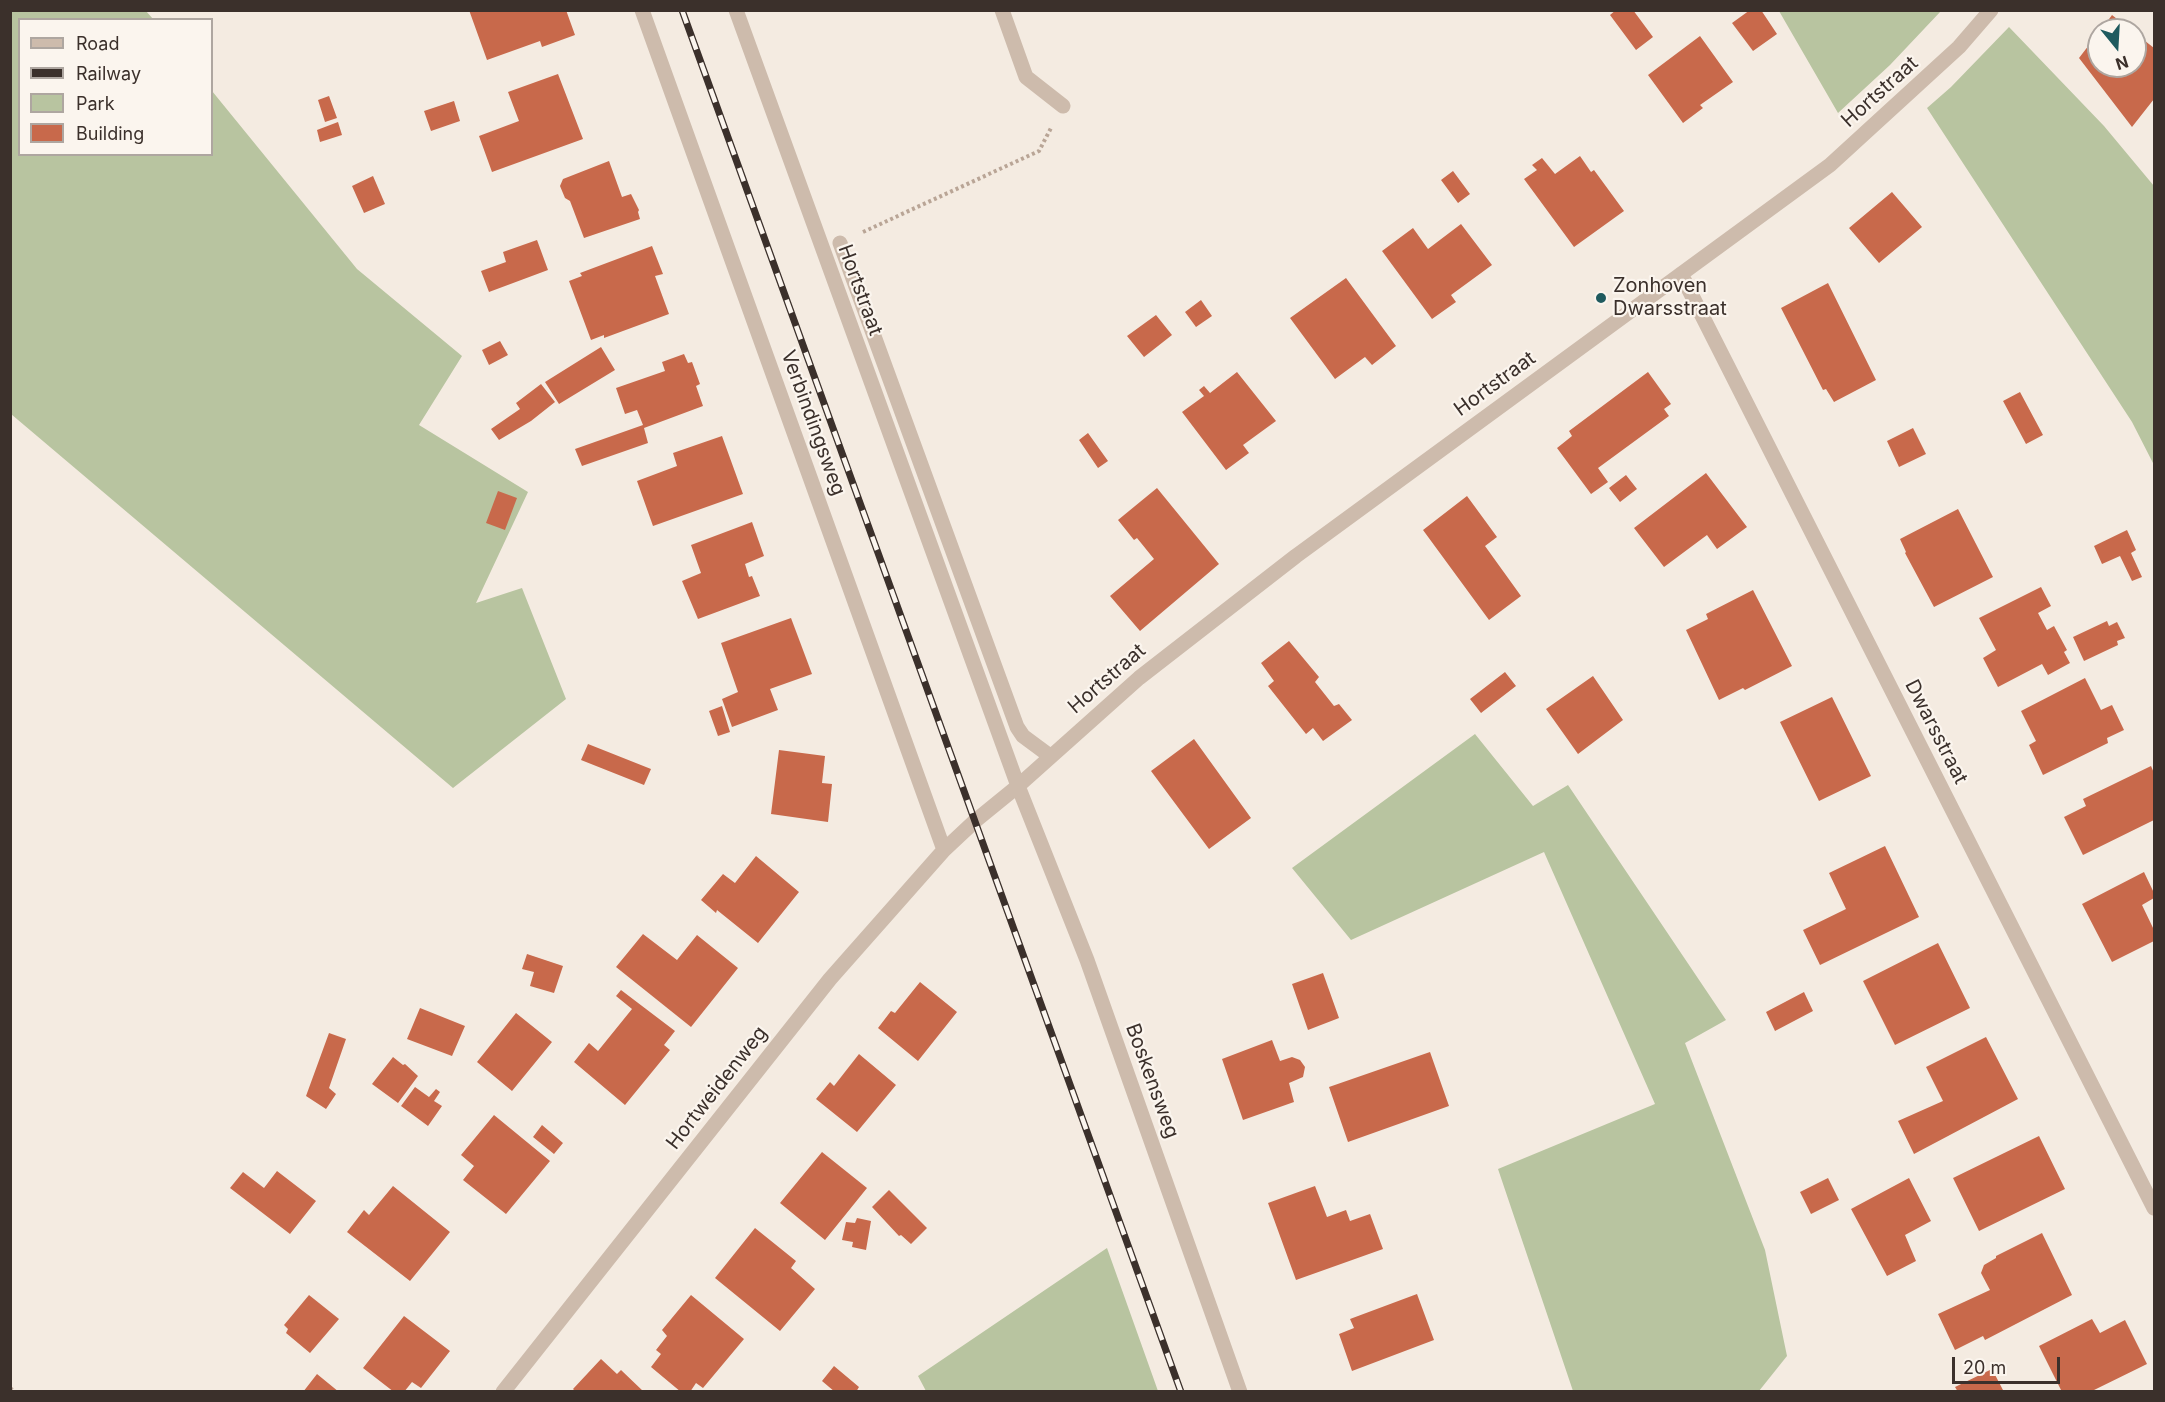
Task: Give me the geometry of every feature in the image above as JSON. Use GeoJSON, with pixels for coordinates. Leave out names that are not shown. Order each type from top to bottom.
{"type":"FeatureCollection","features":[{"type":"Feature","properties":{"kind":"street","name":"Verbindingsweg"},"geometry":{"type":"LineString","coordinates":[[642,10],[944,850]]}},
{"type":"Feature","properties":{"kind":"street","name":"Hortstraat"},"geometry":{"type":"LineString","coordinates":[[736,10],[1018,786]]}},
{"type":"Feature","properties":{"kind":"street"},"geometry":{"type":"LineString","coordinates":[[1002,10],[1026,77],[1063,106]]}},
{"type":"Feature","properties":{"kind":"street","name":"Hortstraat"},"geometry":{"type":"LineString","coordinates":[[975,821],[1018,786],[1139,678],[1287,563],[1830,165],[1959,47],[1991,10]]}},
{"type":"Feature","properties":{"kind":"street"},"geometry":{"type":"LineString","coordinates":[[840,243],[1017,727],[1023,736],[1050,756]]}},
{"type":"Feature","properties":{"kind":"street","name":"Dwarsstraat"},"geometry":{"type":"LineString","coordinates":[[1681,274],[2154,1208]]}},
{"type":"Feature","properties":{"kind":"street","name":"Boskensweg"},"geometry":{"type":"LineString","coordinates":[[1018,786],[1087,960],[1240,1392]]}},
{"type":"Feature","properties":{"kind":"street","name":"Hortweidenweg"},"geometry":{"type":"LineString","coordinates":[[503,1392],[830,979],[944,850],[975,821]]}},
{"type":"Feature","properties":{"kind":"path"},"geometry":{"type":"LineString","coordinates":[[840,243],[1039,151],[1063,106]]}},
{"type":"Feature","properties":{"kind":"path"},"geometry":{"type":"LineString","coordinates":[[10,1388],[15,1392]]}},
{"type":"Feature","properties":{"kind":"green space"},"geometry":{"type":"Polygon","coordinates":[[[11,11],[146,11],[152,18],[18,18],[18,156],[213,156],[213,92],[357,269],[462,356],[419,425],[528,492],[476,603],[522,588],[566,699],[453,788],[11,414],[11,11]]]}},
{"type":"Feature","properties":{"kind":"green space"},"geometry":{"type":"Polygon","coordinates":[[[1779,11],[1941,11],[1890,65],[1838,113],[1779,11]]]}},
{"type":"Feature","properties":{"kind":"green space"},"geometry":{"type":"Polygon","coordinates":[[[2009,27],[2104,126],[2154,186],[2154,465],[2132,422],[1927,108],[1951,87],[2009,27]]]}},
{"type":"Feature","properties":{"kind":"green space"},"geometry":{"type":"Polygon","coordinates":[[[1475,734],[1533,806],[1568,785],[1726,1020],[1685,1043],[1765,1250],[1787,1356],[1759,1391],[1573,1391],[1498,1169],[1655,1104],[1544,852],[1351,940],[1292,868],[1475,734]]]}},
{"type":"Feature","properties":{"kind":"green space"},"geometry":{"type":"Polygon","coordinates":[[[1107,1248],[1158,1391],[926,1391],[918,1376],[1107,1248]]]}},
{"type":"Feature","properties":{"kind":"building"},"geometry":{"type":"Polygon","coordinates":[[[469,10],[566,10],[575,35],[542,47],[540,41],[487,60],[469,10]]]}},
{"type":"Feature","properties":{"kind":"building"},"geometry":{"type":"Polygon","coordinates":[[[1616,10],[1633,10],[1653,37],[1636,50],[1610,15],[1616,10]]]}},
{"type":"Feature","properties":{"kind":"building"},"geometry":{"type":"Polygon","coordinates":[[[1750,10],[1761,10],[1777,34],[1753,51],[1732,23],[1750,10]]]}},
{"type":"Feature","properties":{"kind":"building"},"geometry":{"type":"Polygon","coordinates":[[[1700,36],[1733,82],[1700,105],[1703,108],[1683,123],[1648,75],[1700,36]]]}},
{"type":"Feature","properties":{"kind":"building"},"geometry":{"type":"Polygon","coordinates":[[[2147,42],[2154,48],[2154,99],[2132,127],[2094,78],[2147,78],[2147,42]]]}},
{"type":"Feature","properties":{"kind":"building"},"geometry":{"type":"Polygon","coordinates":[[[2087,48],[2087,68],[2079,58],[2087,48]]]}},
{"type":"Feature","properties":{"kind":"building"},"geometry":{"type":"Polygon","coordinates":[[[558,74],[583,139],[492,172],[479,136],[519,121],[508,92],[558,74]]]}},
{"type":"Feature","properties":{"kind":"building"},"geometry":{"type":"Polygon","coordinates":[[[329,96],[337,118],[325,122],[318,100],[329,96]]]}},
{"type":"Feature","properties":{"kind":"building"},"geometry":{"type":"Polygon","coordinates":[[[454,101],[460,121],[431,131],[424,111],[454,101]]]}},
{"type":"Feature","properties":{"kind":"building"},"geometry":{"type":"Polygon","coordinates":[[[338,122],[342,135],[320,142],[317,130],[338,122]]]}},
{"type":"Feature","properties":{"kind":"building"},"geometry":{"type":"Polygon","coordinates":[[[1580,156],[1591,172],[1594,170],[1624,211],[1574,247],[1524,179],[1537,170],[1532,165],[1542,158],[1555,174],[1580,156]]]}},
{"type":"Feature","properties":{"kind":"building"},"geometry":{"type":"Polygon","coordinates":[[[609,161],[622,197],[631,194],[639,210],[640,219],[584,238],[570,201],[565,198],[560,186],[563,179],[609,161]]]}},
{"type":"Feature","properties":{"kind":"building"},"geometry":{"type":"Polygon","coordinates":[[[1453,171],[1470,194],[1458,203],[1441,180],[1453,171]]]}},
{"type":"Feature","properties":{"kind":"building"},"geometry":{"type":"Polygon","coordinates":[[[373,176],[385,204],[364,213],[352,186],[373,176]]]}},
{"type":"Feature","properties":{"kind":"building"},"geometry":{"type":"Polygon","coordinates":[[[1892,192],[1922,227],[1879,263],[1849,228],[1892,192]]]}},
{"type":"Feature","properties":{"kind":"building"},"geometry":{"type":"Polygon","coordinates":[[[1461,224],[1492,265],[1451,295],[1456,302],[1432,319],[1382,251],[1413,228],[1428,249],[1461,224]]]}},
{"type":"Feature","properties":{"kind":"building"},"geometry":{"type":"Polygon","coordinates":[[[537,240],[548,270],[489,292],[481,271],[506,262],[503,252],[537,240]]]}},
{"type":"Feature","properties":{"kind":"building"},"geometry":{"type":"Polygon","coordinates":[[[652,246],[663,274],[655,276],[669,314],[604,338],[604,335],[591,340],[569,281],[582,276],[580,273],[652,246]]]}},
{"type":"Feature","properties":{"kind":"building"},"geometry":{"type":"Polygon","coordinates":[[[1346,278],[1396,346],[1372,365],[1365,357],[1335,379],[1290,318],[1346,278]]]}},
{"type":"Feature","properties":{"kind":"building"},"geometry":{"type":"Polygon","coordinates":[[[1828,283],[1876,380],[1834,402],[1826,389],[1823,390],[1781,308],[1828,283]]]}},
{"type":"Feature","properties":{"kind":"building"},"geometry":{"type":"Polygon","coordinates":[[[1201,300],[1212,316],[1196,327],[1185,312],[1201,300]]]}},
{"type":"Feature","properties":{"kind":"building"},"geometry":{"type":"Polygon","coordinates":[[[1156,315],[1172,335],[1144,357],[1127,336],[1156,315]]]}},
{"type":"Feature","properties":{"kind":"building"},"geometry":{"type":"Polygon","coordinates":[[[500,341],[508,355],[489,365],[482,350],[500,341]]]}},
{"type":"Feature","properties":{"kind":"building"},"geometry":{"type":"Polygon","coordinates":[[[601,347],[615,370],[559,404],[545,382],[601,347]]]}},
{"type":"Feature","properties":{"kind":"building"},"geometry":{"type":"Polygon","coordinates":[[[684,354],[688,363],[692,362],[700,384],[696,386],[703,406],[644,428],[648,443],[582,466],[575,449],[643,425],[637,410],[625,414],[616,388],[665,371],[662,362],[684,354]]]}},
{"type":"Feature","properties":{"kind":"building"},"geometry":{"type":"Polygon","coordinates":[[[1237,372],[1276,421],[1243,445],[1249,453],[1226,470],[1182,412],[1204,396],[1199,390],[1204,386],[1210,393],[1237,372]]]}},
{"type":"Feature","properties":{"kind":"building"},"geometry":{"type":"Polygon","coordinates":[[[1648,372],[1671,404],[1664,409],[1669,416],[1598,468],[1608,482],[1591,494],[1557,448],[1572,436],[1569,431],[1648,372]]]}},
{"type":"Feature","properties":{"kind":"building"},"geometry":{"type":"Polygon","coordinates":[[[541,384],[555,402],[531,421],[499,440],[491,429],[520,409],[516,403],[541,384]]]}},
{"type":"Feature","properties":{"kind":"building"},"geometry":{"type":"Polygon","coordinates":[[[2020,392],[2043,435],[2026,444],[2003,401],[2020,392]]]}},
{"type":"Feature","properties":{"kind":"building"},"geometry":{"type":"Polygon","coordinates":[[[1913,428],[1926,454],[1899,467],[1887,441],[1913,428]]]}},
{"type":"Feature","properties":{"kind":"building"},"geometry":{"type":"Polygon","coordinates":[[[1088,433],[1108,461],[1098,468],[1079,440],[1088,433]]]}},
{"type":"Feature","properties":{"kind":"building"},"geometry":{"type":"Polygon","coordinates":[[[722,436],[743,494],[653,526],[637,481],[677,466],[673,453],[722,436]]]}},
{"type":"Feature","properties":{"kind":"building"},"geometry":{"type":"Polygon","coordinates":[[[1706,473],[1747,527],[1717,549],[1707,535],[1664,567],[1634,528],[1706,473]]]}},
{"type":"Feature","properties":{"kind":"building"},"geometry":{"type":"Polygon","coordinates":[[[1626,475],[1637,489],[1620,502],[1609,488],[1626,475]]]}},
{"type":"Feature","properties":{"kind":"building"},"geometry":{"type":"Polygon","coordinates":[[[1157,488],[1219,564],[1140,631],[1110,596],[1154,559],[1137,538],[1134,540],[1118,520],[1157,488]]]}},
{"type":"Feature","properties":{"kind":"building"},"geometry":{"type":"Polygon","coordinates":[[[498,491],[517,498],[505,530],[486,523],[498,491]]]}},
{"type":"Feature","properties":{"kind":"building"},"geometry":{"type":"Polygon","coordinates":[[[1467,496],[1497,537],[1485,546],[1521,596],[1489,620],[1423,530],[1467,496]]]}},
{"type":"Feature","properties":{"kind":"building"},"geometry":{"type":"Polygon","coordinates":[[[1958,509],[1993,577],[1934,607],[1900,539],[1958,509]]]}},
{"type":"Feature","properties":{"kind":"building"},"geometry":{"type":"Polygon","coordinates":[[[752,522],[764,556],[745,564],[749,577],[752,576],[760,596],[698,619],[682,581],[701,573],[691,545],[752,522]]]}},
{"type":"Feature","properties":{"kind":"building"},"geometry":{"type":"Polygon","coordinates":[[[2127,530],[2136,550],[2131,553],[2142,577],[2132,581],[2120,556],[2102,564],[2094,546],[2127,530]]]}},
{"type":"Feature","properties":{"kind":"building"},"geometry":{"type":"Polygon","coordinates":[[[2041,587],[2051,606],[2038,613],[2047,630],[2054,626],[2067,650],[2064,652],[2070,663],[2048,675],[2042,664],[1998,687],[1983,658],[1996,650],[1979,618],[2041,587]]]}},
{"type":"Feature","properties":{"kind":"building"},"geometry":{"type":"Polygon","coordinates":[[[1753,590],[1792,666],[1745,690],[1743,688],[1719,700],[1686,630],[1708,619],[1706,614],[1753,590]]]}},
{"type":"Feature","properties":{"kind":"building"},"geometry":{"type":"Polygon","coordinates":[[[791,618],[812,674],[770,689],[778,710],[732,727],[722,699],[738,692],[721,643],[791,618]]]}},
{"type":"Feature","properties":{"kind":"building"},"geometry":{"type":"Polygon","coordinates":[[[2107,621],[2109,626],[2117,622],[2125,638],[2117,641],[2118,645],[2084,661],[2073,637],[2107,621]]]}},
{"type":"Feature","properties":{"kind":"building"},"geometry":{"type":"Polygon","coordinates":[[[1289,641],[1319,677],[1315,682],[1334,706],[1339,704],[1352,720],[1323,741],[1313,728],[1306,734],[1268,686],[1274,681],[1261,663],[1289,641]]]}},
{"type":"Feature","properties":{"kind":"building"},"geometry":{"type":"Polygon","coordinates":[[[1505,672],[1516,686],[1481,713],[1470,699],[1505,672]]]}},
{"type":"Feature","properties":{"kind":"building"},"geometry":{"type":"Polygon","coordinates":[[[1593,676],[1623,720],[1578,754],[1546,709],[1593,676]]]}},
{"type":"Feature","properties":{"kind":"building"},"geometry":{"type":"Polygon","coordinates":[[[2085,678],[2101,710],[2112,705],[2124,730],[2107,738],[2108,743],[2043,775],[2029,745],[2036,741],[2021,711],[2085,678]]]}},
{"type":"Feature","properties":{"kind":"building"},"geometry":{"type":"Polygon","coordinates":[[[1832,697],[1871,776],[1819,801],[1780,722],[1832,697]]]}},
{"type":"Feature","properties":{"kind":"building"},"geometry":{"type":"Polygon","coordinates":[[[722,706],[730,732],[718,736],[709,711],[722,706]]]}},
{"type":"Feature","properties":{"kind":"building"},"geometry":{"type":"Polygon","coordinates":[[[1194,739],[1251,818],[1209,849],[1151,771],[1194,739]]]}},
{"type":"Feature","properties":{"kind":"building"},"geometry":{"type":"Polygon","coordinates":[[[588,744],[651,769],[644,785],[581,760],[588,744]]]}},
{"type":"Feature","properties":{"kind":"building"},"geometry":{"type":"Polygon","coordinates":[[[779,750],[825,756],[822,783],[832,784],[828,822],[771,814],[779,750]]]}},
{"type":"Feature","properties":{"kind":"building"},"geometry":{"type":"Polygon","coordinates":[[[2151,766],[2154,773],[2154,820],[2083,855],[2064,817],[2086,806],[2083,799],[2151,766]]]}},
{"type":"Feature","properties":{"kind":"building"},"geometry":{"type":"Polygon","coordinates":[[[1885,846],[1919,917],[1820,965],[1803,930],[1846,909],[1829,873],[1885,846]]]}},
{"type":"Feature","properties":{"kind":"building"},"geometry":{"type":"Polygon","coordinates":[[[756,856],[799,892],[758,943],[701,900],[723,874],[735,883],[756,856]]]}},
{"type":"Feature","properties":{"kind":"building"},"geometry":{"type":"Polygon","coordinates":[[[2144,872],[2154,893],[2154,898],[2142,905],[2154,930],[2154,941],[2112,962],[2082,904],[2144,872]]]}},
{"type":"Feature","properties":{"kind":"building"},"geometry":{"type":"Polygon","coordinates":[[[643,934],[677,960],[697,935],[738,968],[691,1027],[616,967],[643,934]]]}},
{"type":"Feature","properties":{"kind":"building"},"geometry":{"type":"Polygon","coordinates":[[[1938,943],[1970,1008],[1895,1045],[1863,981],[1938,943]]]}},
{"type":"Feature","properties":{"kind":"building"},"geometry":{"type":"Polygon","coordinates":[[[527,954],[563,966],[554,993],[530,986],[534,972],[522,969],[527,954]]]}},
{"type":"Feature","properties":{"kind":"building"},"geometry":{"type":"Polygon","coordinates":[[[1323,973],[1339,1018],[1308,1030],[1292,984],[1323,973]]]}},
{"type":"Feature","properties":{"kind":"building"},"geometry":{"type":"Polygon","coordinates":[[[920,982],[957,1012],[918,1061],[878,1028],[891,1011],[895,1013],[920,982]]]}},
{"type":"Feature","properties":{"kind":"building"},"geometry":{"type":"Polygon","coordinates":[[[621,990],[675,1031],[664,1045],[670,1050],[625,1105],[574,1062],[589,1043],[598,1051],[632,1009],[616,996],[621,990]]]}},
{"type":"Feature","properties":{"kind":"building"},"geometry":{"type":"Polygon","coordinates":[[[1804,992],[1813,1011],[1775,1031],[1766,1012],[1804,992]]]}},
{"type":"Feature","properties":{"kind":"building"},"geometry":{"type":"Polygon","coordinates":[[[420,1008],[465,1026],[452,1056],[407,1039],[420,1008]]]}},
{"type":"Feature","properties":{"kind":"building"},"geometry":{"type":"Polygon","coordinates":[[[516,1013],[552,1042],[512,1091],[477,1062],[516,1013]]]}},
{"type":"Feature","properties":{"kind":"building"},"geometry":{"type":"Polygon","coordinates":[[[329,1033],[346,1039],[329,1088],[336,1094],[326,1109],[306,1096],[329,1033]]]}},
{"type":"Feature","properties":{"kind":"building"},"geometry":{"type":"Polygon","coordinates":[[[1986,1037],[2018,1099],[1914,1154],[1898,1121],[1943,1101],[1926,1067],[1986,1037]]]}},
{"type":"Feature","properties":{"kind":"building"},"geometry":{"type":"Polygon","coordinates":[[[1272,1040],[1280,1061],[1292,1057],[1300,1060],[1305,1067],[1303,1077],[1289,1083],[1294,1102],[1243,1120],[1222,1059],[1272,1040]]]}},
{"type":"Feature","properties":{"kind":"building"},"geometry":{"type":"Polygon","coordinates":[[[1430,1052],[1449,1106],[1348,1142],[1329,1087],[1430,1052]]]}},
{"type":"Feature","properties":{"kind":"building"},"geometry":{"type":"Polygon","coordinates":[[[859,1054],[896,1085],[857,1132],[816,1099],[830,1082],[834,1086],[859,1054]]]}},
{"type":"Feature","properties":{"kind":"building"},"geometry":{"type":"Polygon","coordinates":[[[393,1057],[418,1076],[398,1103],[372,1084],[393,1057]]]}},
{"type":"Feature","properties":{"kind":"building"},"geometry":{"type":"Polygon","coordinates":[[[415,1087],[429,1097],[436,1089],[440,1092],[434,1101],[442,1106],[428,1126],[401,1106],[415,1087]]]}},
{"type":"Feature","properties":{"kind":"building"},"geometry":{"type":"Polygon","coordinates":[[[494,1115],[550,1161],[506,1214],[463,1180],[474,1166],[461,1155],[494,1115]]]}},
{"type":"Feature","properties":{"kind":"building"},"geometry":{"type":"Polygon","coordinates":[[[542,1125],[563,1143],[554,1154],[533,1137],[542,1125]]]}},
{"type":"Feature","properties":{"kind":"building"},"geometry":{"type":"Polygon","coordinates":[[[2039,1136],[2065,1189],[1979,1231],[1953,1178],[2039,1136]]]}},
{"type":"Feature","properties":{"kind":"building"},"geometry":{"type":"Polygon","coordinates":[[[822,1152],[867,1188],[825,1240],[780,1203],[822,1152]]]}},
{"type":"Feature","properties":{"kind":"building"},"geometry":{"type":"Polygon","coordinates":[[[277,1171],[316,1201],[290,1234],[230,1188],[243,1172],[264,1188],[277,1171]]]}},
{"type":"Feature","properties":{"kind":"building"},"geometry":{"type":"Polygon","coordinates":[[[1828,1178],[1839,1200],[1811,1214],[1800,1192],[1828,1178]]]}},
{"type":"Feature","properties":{"kind":"building"},"geometry":{"type":"Polygon","coordinates":[[[1909,1178],[1931,1221],[1905,1235],[1916,1261],[1887,1276],[1851,1209],[1909,1178]]]}},
{"type":"Feature","properties":{"kind":"building"},"geometry":{"type":"Polygon","coordinates":[[[393,1186],[450,1232],[410,1281],[347,1232],[364,1210],[369,1215],[393,1186]]]}},
{"type":"Feature","properties":{"kind":"building"},"geometry":{"type":"Polygon","coordinates":[[[1315,1186],[1327,1217],[1346,1210],[1350,1221],[1370,1214],[1383,1249],[1296,1280],[1268,1203],[1315,1186]]]}},
{"type":"Feature","properties":{"kind":"building"},"geometry":{"type":"Polygon","coordinates":[[[889,1190],[927,1228],[911,1244],[901,1235],[899,1236],[872,1207],[889,1190]]]}},
{"type":"Feature","properties":{"kind":"building"},"geometry":{"type":"Polygon","coordinates":[[[857,1218],[871,1221],[866,1250],[852,1247],[853,1242],[842,1240],[846,1222],[855,1223],[857,1218]]]}},
{"type":"Feature","properties":{"kind":"building"},"geometry":{"type":"Polygon","coordinates":[[[755,1228],[796,1261],[791,1268],[815,1289],[780,1331],[715,1278],[755,1228]]]}},
{"type":"Feature","properties":{"kind":"building"},"geometry":{"type":"Polygon","coordinates":[[[2042,1233],[2072,1295],[1985,1340],[1983,1336],[1955,1350],[1938,1314],[1990,1290],[1981,1273],[1984,1265],[1996,1256],[2042,1233]]]}},
{"type":"Feature","properties":{"kind":"building"},"geometry":{"type":"Polygon","coordinates":[[[1417,1294],[1434,1340],[1352,1371],[1339,1334],[1354,1328],[1350,1319],[1417,1294]]]}},
{"type":"Feature","properties":{"kind":"building"},"geometry":{"type":"Polygon","coordinates":[[[309,1295],[339,1319],[310,1353],[286,1333],[288,1329],[284,1325],[309,1295]]]}},
{"type":"Feature","properties":{"kind":"building"},"geometry":{"type":"Polygon","coordinates":[[[691,1295],[744,1339],[703,1388],[696,1383],[690,1392],[681,1392],[651,1367],[661,1354],[656,1350],[667,1336],[662,1330],[691,1295]]]}},
{"type":"Feature","properties":{"kind":"building"},"geometry":{"type":"Polygon","coordinates":[[[404,1316],[450,1351],[421,1388],[412,1382],[404,1392],[394,1392],[363,1368],[404,1316]]]}},
{"type":"Feature","properties":{"kind":"building"},"geometry":{"type":"Polygon","coordinates":[[[2092,1319],[2100,1333],[2125,1320],[2147,1364],[2090,1392],[2062,1392],[2039,1346],[2092,1319]]]}},
{"type":"Feature","properties":{"kind":"building"},"geometry":{"type":"Polygon","coordinates":[[[601,1359],[617,1374],[621,1370],[644,1392],[576,1392],[573,1389],[601,1359]]]}},
{"type":"Feature","properties":{"kind":"building"},"geometry":{"type":"Polygon","coordinates":[[[834,1366],[859,1387],[856,1392],[835,1392],[822,1381],[834,1366]]]}},
{"type":"Feature","properties":{"kind":"building"},"geometry":{"type":"Polygon","coordinates":[[[1992,1369],[2004,1392],[1958,1392],[1955,1387],[1992,1369]]]}},
{"type":"Feature","properties":{"kind":"building"},"geometry":{"type":"Polygon","coordinates":[[[317,1374],[339,1392],[303,1392],[317,1374]]]}},
{"type":"Feature","properties":{"kind":"railway"},"geometry":{"type":"LineString","coordinates":[[682,10],[1181,1392]]}},
{"type":"Feature","properties":{"kind":"place","name":"Zonhoven Dwarsstraat"},"geometry":{"type":"Point","coordinates":[1601,298]}}]}
